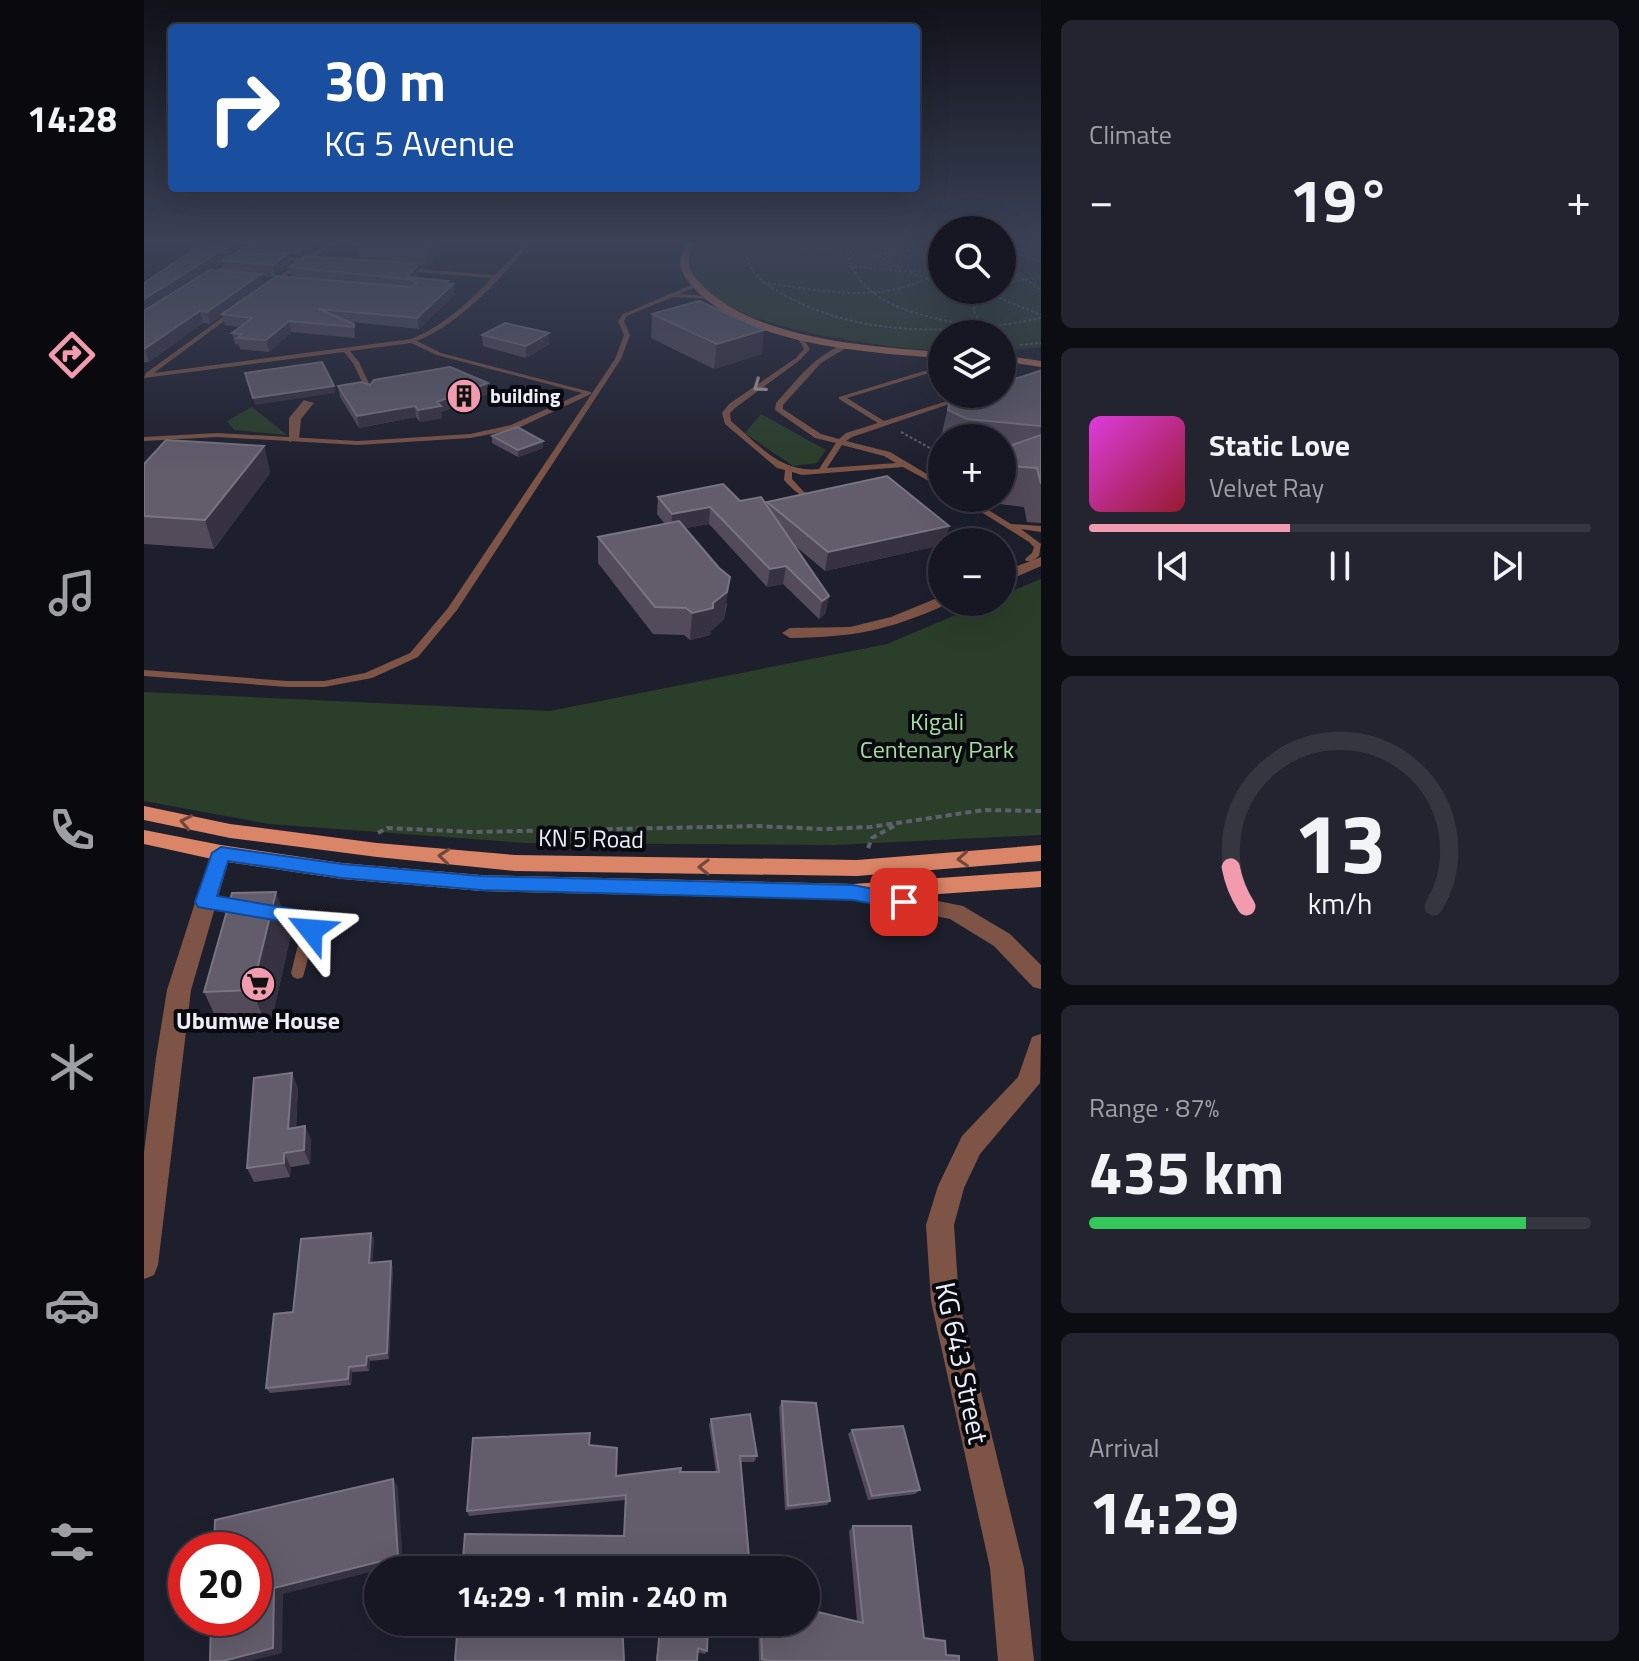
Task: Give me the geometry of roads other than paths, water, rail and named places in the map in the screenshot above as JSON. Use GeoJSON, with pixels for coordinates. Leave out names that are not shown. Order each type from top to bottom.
{"type":"FeatureCollection","features":[{"type":"Feature","properties":{"kind":"main road"},"geometry":{"type":"LineString","coordinates":[[756,321],[770,327],[848,345],[928,354]]}},
{"type":"Feature","properties":{"kind":"main road"},"geometry":{"type":"LineString","coordinates":[[1016,354],[1041,351]]}},
{"type":"Feature","properties":{"kind":"main road"},"geometry":{"type":"LineString","coordinates":[[1016,359],[1041,364]]}},
{"type":"Feature","properties":{"kind":"main road","name":"KN 5 Road"},"geometry":{"type":"LineString","coordinates":[[144,813],[230,831],[350,847],[515,863],[857,868],[1041,853]]}},
{"type":"Feature","properties":{"kind":"main road","name":"KN 5 Road"},"geometry":{"type":"LineString","coordinates":[[144,837],[221,853],[342,871],[481,883],[853,892],[1041,879]]}},
{"type":"Feature","properties":{"kind":"street"},"geometry":{"type":"LineString","coordinates":[[293,439],[295,418],[308,403]]}},
{"type":"Feature","properties":{"kind":"street"},"geometry":{"type":"LineString","coordinates":[[1016,568],[1037,554]]}},
{"type":"Feature","properties":{"kind":"street"},"geometry":{"type":"LineString","coordinates":[[790,633],[850,632],[896,621],[928,607]]}},
{"type":"Feature","properties":{"kind":"street"},"geometry":{"type":"LineString","coordinates":[[144,1265],[179,990],[221,853]]}},
{"type":"Feature","properties":{"kind":"street"},"geometry":{"type":"LineString","coordinates":[[853,892],[955,912],[1002,940],[1041,980]]}},
{"type":"Feature","properties":{"kind":"street","name":"KG 643 Street"},"geometry":{"type":"LineString","coordinates":[[1016,1661],[1007,1568],[945,1301],[940,1225],[951,1186],[971,1145],[1034,1085],[1041,1044]]}},
{"type":"Feature","properties":{"kind":"lane"},"geometry":{"type":"LineString","coordinates":[[145,376],[221,321]]}},
{"type":"Feature","properties":{"kind":"lane"},"geometry":{"type":"LineString","coordinates":[[145,376],[412,341],[436,331],[448,321]]}},
{"type":"Feature","properties":{"kind":"lane"},"geometry":{"type":"LineString","coordinates":[[144,673],[324,684],[368,676],[414,655],[452,610],[618,359],[627,335],[621,321]]}},
{"type":"Feature","properties":{"kind":"lane"},"geometry":{"type":"LineString","coordinates":[[770,327],[801,339],[807,349],[726,413],[728,422],[735,430],[788,471],[821,472],[906,464]]}},
{"type":"Feature","properties":{"kind":"lane"},"geometry":{"type":"LineString","coordinates":[[412,341],[439,354],[592,394]]}},
{"type":"Feature","properties":{"kind":"lane"},"geometry":{"type":"LineString","coordinates":[[848,345],[829,352],[817,363],[779,405],[779,410],[818,436],[875,450],[928,477]]}},
{"type":"Feature","properties":{"kind":"lane"},"geometry":{"type":"LineString","coordinates":[[345,349],[356,362],[370,392]]}},
{"type":"Feature","properties":{"kind":"lane"},"geometry":{"type":"LineString","coordinates":[[1020,360],[1031,373]]}},
{"type":"Feature","properties":{"kind":"lane"},"geometry":{"type":"LineString","coordinates":[[1016,382],[1041,371]]}},
{"type":"Feature","properties":{"kind":"lane"},"geometry":{"type":"LineString","coordinates":[[884,424],[841,398],[928,372]]}},
{"type":"Feature","properties":{"kind":"lane"},"geometry":{"type":"LineString","coordinates":[[1022,380],[1031,383]]}},
{"type":"Feature","properties":{"kind":"lane"},"geometry":{"type":"LineString","coordinates":[[144,439],[217,435],[358,443],[481,435],[513,427],[592,394]]}},
{"type":"Feature","properties":{"kind":"lane"},"geometry":{"type":"LineString","coordinates":[[821,472],[840,442],[849,435],[933,408]]}},
{"type":"Feature","properties":{"kind":"lane"},"geometry":{"type":"LineString","coordinates":[[788,471],[790,484],[802,494],[817,497],[832,493]]}},
{"type":"Feature","properties":{"kind":"lane"},"geometry":{"type":"LineString","coordinates":[[986,512],[1010,526],[1037,554]]}},
{"type":"Feature","properties":{"kind":"lane"},"geometry":{"type":"LineString","coordinates":[[1010,526],[1041,529]]}},
{"type":"Feature","properties":{"kind":"lane"},"geometry":{"type":"LineString","coordinates":[[205,902],[303,917],[311,930],[298,973]]}},
{"type":"Feature","properties":{"kind":"place","name":"building"},"geometry":{"type":"Point","coordinates":[464,396]}},
{"type":"Feature","properties":{"kind":"place","name":"Ubumwe House"},"geometry":{"type":"Point","coordinates":[258,984]}},
{"type":"Feature","properties":{"kind":"park label","name":"Kigali Centenary Park"},"geometry":{"type":"Point","coordinates":[937,736]}}]}
